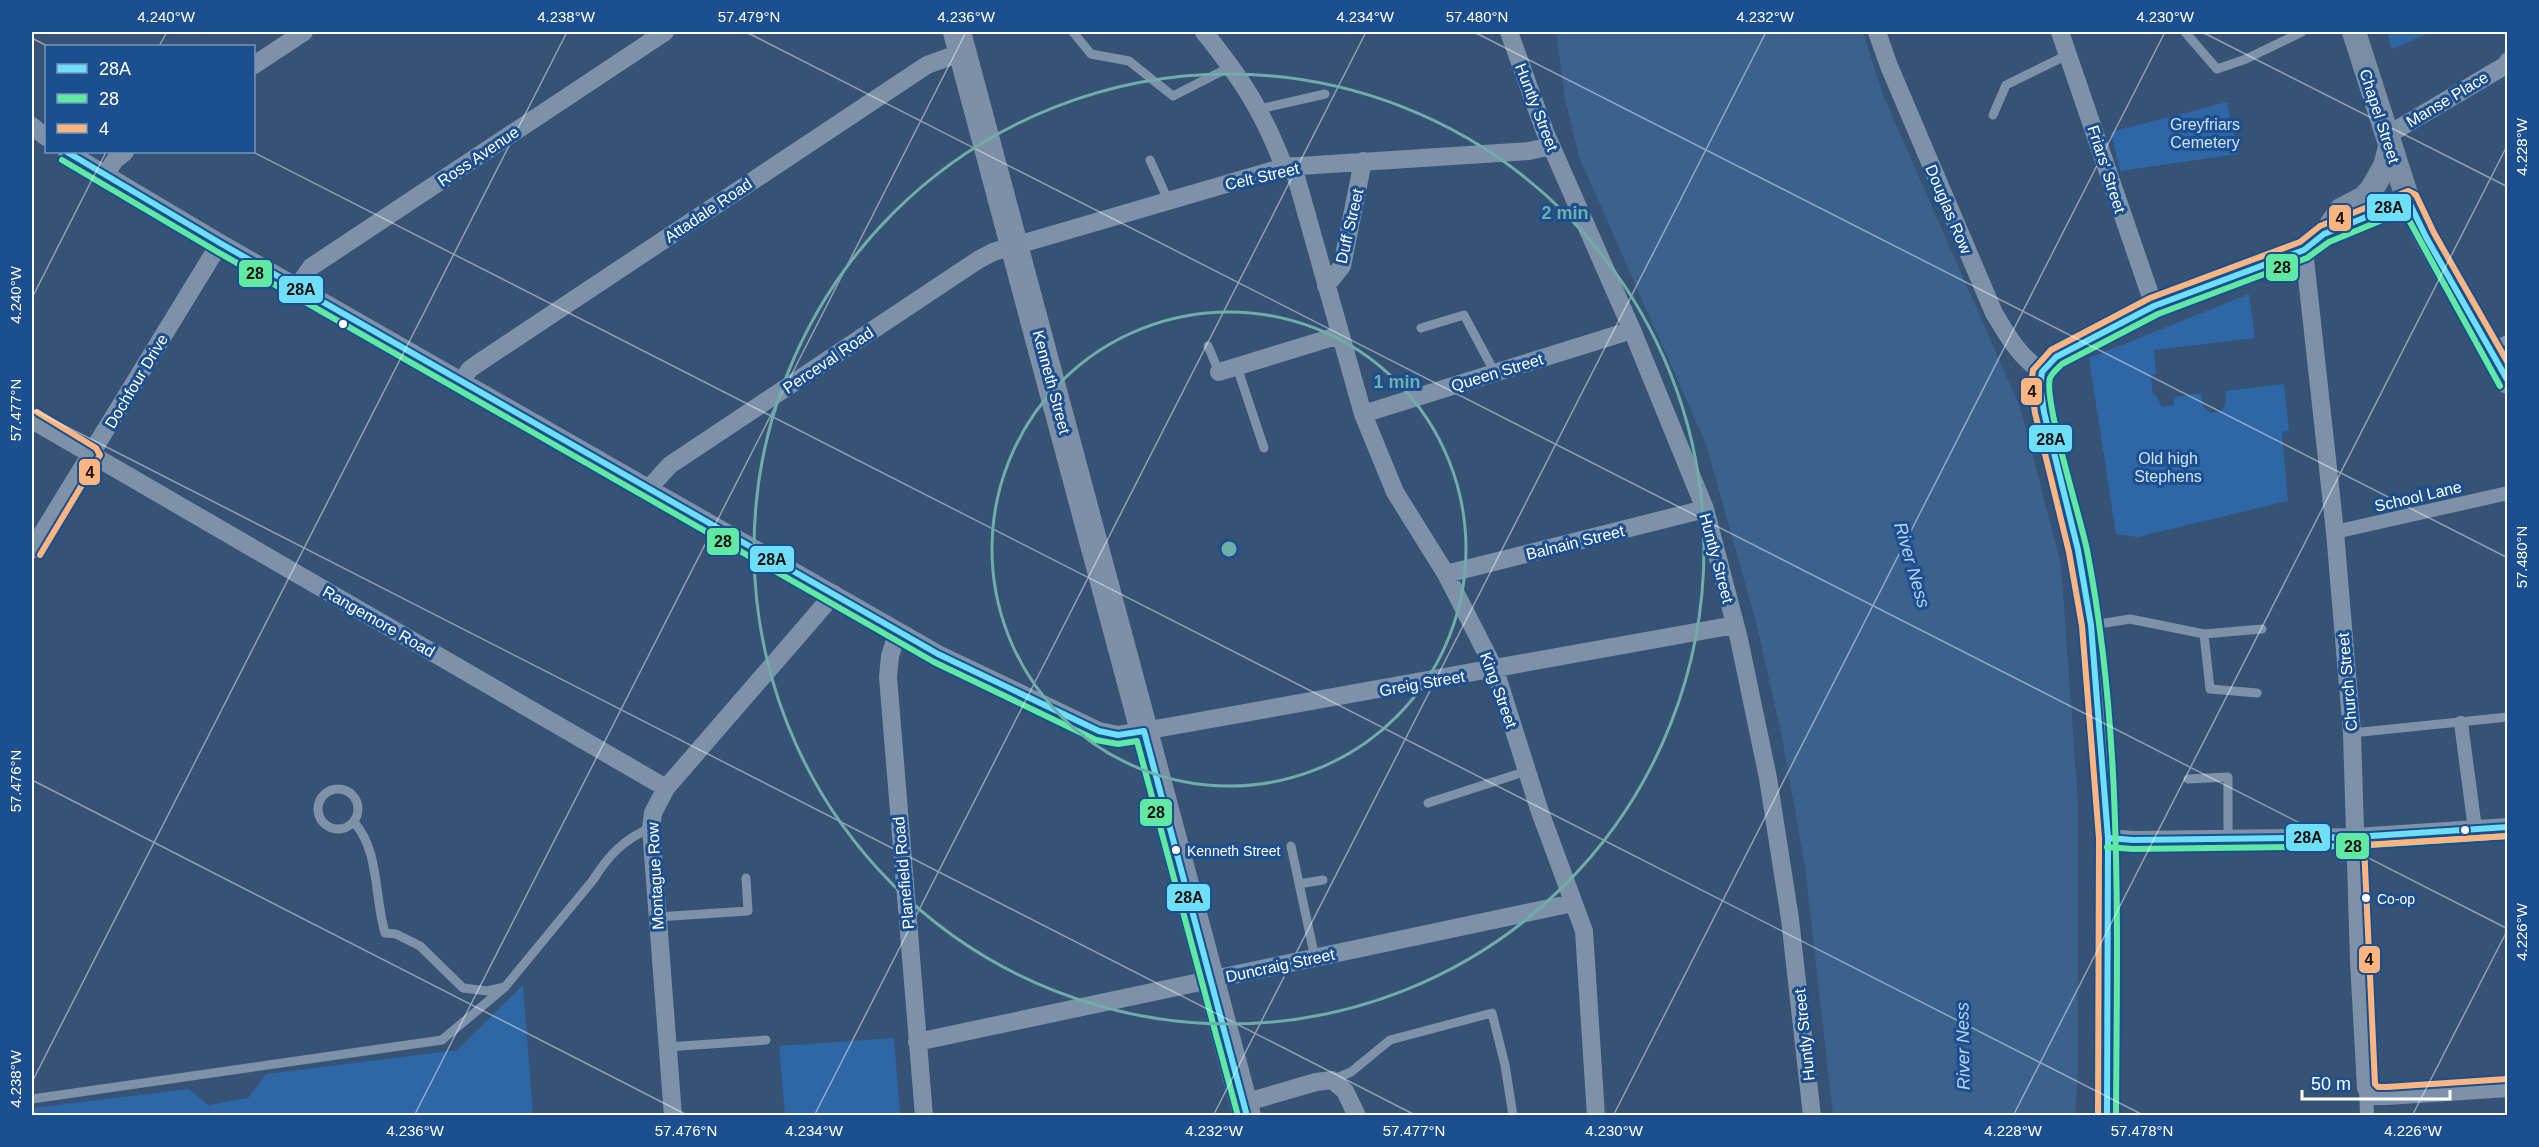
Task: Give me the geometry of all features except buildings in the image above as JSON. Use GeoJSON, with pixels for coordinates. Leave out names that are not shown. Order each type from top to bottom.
{"type":"FeatureCollection","features":[{"type":"Feature","properties":{"kind":"highway","name":"Kenneth Street"},"geometry":{"type":"LineString","coordinates":[[960,42],[1245,1109]]}},
{"type":"Feature","properties":{"kind":"main road","name":"Chapel Street"},"geometry":{"type":"LineString","coordinates":[[2354,32],[2408,200],[2426,237],[2499,343],[2508,382]]}},
{"type":"Feature","properties":{"kind":"main road"},"geometry":{"type":"LineString","coordinates":[[2107,1116],[2108,838],[2091,625],[2078,550],[2044,411],[2040,385],[2042,372],[2056,357],[2154,306],[2304,250],[2324,234],[2341,210],[2364,198],[2372,189],[2385,166],[2388,141]]}},
{"type":"Feature","properties":{"kind":"main road"},"geometry":{"type":"LineString","coordinates":[[2324,234],[2408,200]]}},
{"type":"Feature","properties":{"kind":"street"},"geometry":{"type":"LineString","coordinates":[[255,64],[304,32]]}},
{"type":"Feature","properties":{"kind":"street","name":"Ross Avenue"},"geometry":{"type":"LineString","coordinates":[[298,286],[311,267],[665,32]]}},
{"type":"Feature","properties":{"kind":"street","name":"King Street"},"geometry":{"type":"LineString","coordinates":[[1204,32],[1232,66],[1260,110],[1288,167],[1363,414],[1395,492],[1446,574],[1495,670],[1586,945],[1596,1116]]}},
{"type":"Feature","properties":{"kind":"street","name":"Huntly Street"},"geometry":{"type":"LineString","coordinates":[[1509,32],[1551,146],[1632,330],[1705,509],[1735,625],[1770,790],[1790,919],[1812,1116]]}},
{"type":"Feature","properties":{"kind":"street","name":"Douglas Row"},"geometry":{"type":"LineString","coordinates":[[1877,32],[1888,66],[1994,313],[2009,339],[2027,362],[2042,372]]}},
{"type":"Feature","properties":{"kind":"street","name":"Friars' Street"},"geometry":{"type":"LineString","coordinates":[[2060,32],[2154,306]]}},
{"type":"Feature","properties":{"kind":"street","name":"Attadale Road"},"geometry":{"type":"LineString","coordinates":[[462,380],[470,369],[480,362],[960,42]]}},
{"type":"Feature","properties":{"kind":"street","name":"Manse Place"},"geometry":{"type":"LineString","coordinates":[[2388,141],[2508,61]]}},
{"type":"Feature","properties":{"kind":"street"},"geometry":{"type":"LineString","coordinates":[[32,126],[45,136]]}},
{"type":"Feature","properties":{"kind":"street","name":"Celt Street"},"geometry":{"type":"LineString","coordinates":[[1016,245],[1288,167],[1529,151],[1551,146]]}},
{"type":"Feature","properties":{"kind":"street","name":"Greig Street"},"geometry":{"type":"LineString","coordinates":[[70,153],[220,243],[898,631],[980,676],[1099,731],[1118,735],[1144,731],[1495,670],[1735,625]]}},
{"type":"Feature","properties":{"kind":"street"},"geometry":{"type":"LineString","coordinates":[[106,174],[123,153]]}},
{"type":"Feature","properties":{"kind":"street","name":"Duff Street"},"geometry":{"type":"LineString","coordinates":[[1326,286],[1342,266],[1363,161]]}},
{"type":"Feature","properties":{"kind":"street","name":"Dochfour Drive"},"geometry":{"type":"LineString","coordinates":[[32,550],[220,243]]}},
{"type":"Feature","properties":{"kind":"street","name":"Perceval Road"},"geometry":{"type":"LineString","coordinates":[[649,488],[670,465],[978,260],[1016,245]]}},
{"type":"Feature","properties":{"kind":"street","name":"Church Street"},"geometry":{"type":"LineString","coordinates":[[2304,250],[2335,532],[2352,733],[2367,1116]]}},
{"type":"Feature","properties":{"kind":"street","name":"Queen Street"},"geometry":{"type":"LineString","coordinates":[[1363,414],[1632,330]]}},
{"type":"Feature","properties":{"kind":"street"},"geometry":{"type":"LineString","coordinates":[[1219,372],[1340,336]]}},
{"type":"Feature","properties":{"kind":"street","name":"Rangemore Road"},"geometry":{"type":"LineString","coordinates":[[32,420],[666,788]]}},
{"type":"Feature","properties":{"kind":"street","name":"School Lane"},"geometry":{"type":"LineString","coordinates":[[2335,532],[2508,493]]}},
{"type":"Feature","properties":{"kind":"street","name":"Balnain Street"},"geometry":{"type":"LineString","coordinates":[[1446,574],[1705,509]]}},
{"type":"Feature","properties":{"kind":"street","name":"Montague Row"},"geometry":{"type":"LineString","coordinates":[[673,1116],[657,917],[652,813],[666,788],[834,594]]}},
{"type":"Feature","properties":{"kind":"street","name":"Planefield Road"},"geometry":{"type":"LineString","coordinates":[[898,631],[890,656],[888,677],[924,1116]]}},
{"type":"Feature","properties":{"kind":"street"},"geometry":{"type":"LineString","coordinates":[[2461,723],[2475,830]]}},
{"type":"Feature","properties":{"kind":"street"},"geometry":{"type":"LineString","coordinates":[[2108,838],[2133,840],[2355,837],[2508,827]]}},
{"type":"Feature","properties":{"kind":"street","name":"Duncraig Street"},"geometry":{"type":"LineString","coordinates":[[917,1042],[1573,903]]}},
{"type":"Feature","properties":{"kind":"street"},"geometry":{"type":"LineString","coordinates":[[1245,1109],[1316,1082],[1332,1080],[1345,1090],[1357,1116]]}},
{"type":"Feature","properties":{"kind":"street"},"geometry":{"type":"LineString","coordinates":[[2366,1088],[2375,1096],[2386,1096],[2508,1088]]}},
{"type":"Feature","properties":{"kind":"lane"},"geometry":{"type":"LineString","coordinates":[[1072,32],[1091,54],[1129,61],[1173,96],[1232,66]]}},
{"type":"Feature","properties":{"kind":"lane"},"geometry":{"type":"LineString","coordinates":[[2185,32],[2217,69],[2246,59],[2302,32]]}},
{"type":"Feature","properties":{"kind":"lane"},"geometry":{"type":"LineString","coordinates":[[1993,115],[2006,85],[2069,54]]}},
{"type":"Feature","properties":{"kind":"lane"},"geometry":{"type":"LineString","coordinates":[[1260,110],[1325,94]]}},
{"type":"Feature","properties":{"kind":"lane"},"geometry":{"type":"LineString","coordinates":[[1150,160],[1168,200]]}},
{"type":"Feature","properties":{"kind":"lane"},"geometry":{"type":"LineString","coordinates":[[1421,328],[1464,315],[1495,373]]}},
{"type":"Feature","properties":{"kind":"lane"},"geometry":{"type":"LineString","coordinates":[[1208,346],[1219,372]]}},
{"type":"Feature","properties":{"kind":"lane"},"geometry":{"type":"LineString","coordinates":[[1237,367],[1264,448]]}},
{"type":"Feature","properties":{"kind":"lane"},"geometry":{"type":"LineString","coordinates":[[2091,625],[2130,619],[2204,634],[2262,629]]}},
{"type":"Feature","properties":{"kind":"lane"},"geometry":{"type":"LineString","coordinates":[[2204,634],[2210,689],[2257,693]]}},
{"type":"Feature","properties":{"kind":"lane"},"geometry":{"type":"LineString","coordinates":[[2352,733],[2508,717]]}},
{"type":"Feature","properties":{"kind":"lane"},"geometry":{"type":"LineString","coordinates":[[1428,803],[1527,771]]}},
{"type":"Feature","properties":{"kind":"lane"},"geometry":{"type":"LineString","coordinates":[[2188,779],[2228,777],[2228,839]]}},
{"type":"Feature","properties":{"kind":"lane"},"geometry":{"type":"LineString","coordinates":[[336,790],[349,793],[354,797],[358,810],[354,822],[343,829],[325,824],[319,814],[319,807],[324,796],[336,790]]}},
{"type":"Feature","properties":{"kind":"lane"},"geometry":{"type":"LineString","coordinates":[[354,822],[363,832],[369,847],[378,910],[385,933],[396,934],[420,946],[463,988],[487,991],[505,987]]}},
{"type":"Feature","properties":{"kind":"lane"},"geometry":{"type":"LineString","coordinates":[[32,1099],[442,1040],[505,987],[593,879],[603,863],[636,833],[651,828]]}},
{"type":"Feature","properties":{"kind":"lane"},"geometry":{"type":"LineString","coordinates":[[1292,846],[1314,958]]}},
{"type":"Feature","properties":{"kind":"lane"},"geometry":{"type":"LineString","coordinates":[[657,917],[748,911],[746,878]]}},
{"type":"Feature","properties":{"kind":"lane"},"geometry":{"type":"LineString","coordinates":[[1299,884],[1323,880]]}},
{"type":"Feature","properties":{"kind":"lane"},"geometry":{"type":"LineString","coordinates":[[1332,1080],[1351,1072],[1390,1040],[1492,1013],[1505,1065],[1513,1116]]}},
{"type":"Feature","properties":{"kind":"lane"},"geometry":{"type":"LineString","coordinates":[[667,1047],[766,1040]]}},
{"type":"Feature","properties":{"kind":"green space"},"geometry":{"type":"Polygon","coordinates":[[[2387,32],[2431,32],[2392,49],[2387,32]]]}},
{"type":"Feature","properties":{"kind":"green space","name":"Greyfriars Cemetery"},"geometry":{"type":"Polygon","coordinates":[[[2227,102],[2238,154],[2120,171],[2111,132],[2227,102]]]}},
{"type":"Feature","properties":{"kind":"green space","name":"Old high Stephens"},"geometry":{"type":"Polygon","coordinates":[[[2249,294],[2255,338],[2154,350],[2156,374],[2151,375],[2153,395],[2156,395],[2162,407],[2174,405],[2174,397],[2201,393],[2203,406],[2211,413],[2221,411],[2226,403],[2225,391],[2284,384],[2289,431],[2282,432],[2288,501],[2137,537],[2116,534],[2089,358],[2249,294]]]}},
{"type":"Feature","properties":{"kind":"green space"},"geometry":{"type":"Polygon","coordinates":[[[523,985],[533,1115],[32,1115],[32,1108],[189,1089],[208,1105],[248,1098],[266,1074],[457,1050],[523,985]]]}},
{"type":"Feature","properties":{"kind":"green space"},"geometry":{"type":"Polygon","coordinates":[[[894,1038],[900,1115],[785,1115],[779,1046],[894,1038]]]}},
{"type":"Feature","properties":{"kind":"water","name":"River Ness"},"geometry":{"type":"Polygon","coordinates":[[[1556,32],[1863,32],[1883,95],[2020,407],[2061,564],[2078,802],[2078,1068],[2075,1115],[1833,1115],[1805,868],[1782,737],[1757,626],[1706,444],[1579,157],[1565,99],[1556,32]]]}},
{"type":"Feature","properties":{"kind":"transit line","name":"28A"},"geometry":{"type":"LineString","coordinates":[[69,153],[220,243],[938,654],[1099,731],[1118,735],[1144,731],[1247,1116]]}},
{"type":"Feature","properties":{"kind":"transit line","name":"28"},"geometry":{"type":"LineString","coordinates":[[62,160],[216,251],[934,662],[1096,740],[1118,744],[1137,741],[1238,1116]]}},
{"type":"Feature","properties":{"kind":"transit line","name":"4"},"geometry":{"type":"LineString","coordinates":[[2098,1116],[2099,838],[2082,626],[2069,552],[2035,413],[2031,385],[2033,370],[2051,350],[2150,298],[2300,242],[2320,226],[2408,191],[2416,195],[2434,233],[2508,363]]}},
{"type":"Feature","properties":{"kind":"transit line","name":"28A"},"geometry":{"type":"LineString","coordinates":[[2107,1116],[2108,838],[2091,625],[2078,550],[2044,412],[2040,385],[2042,372],[2056,357],[2154,306],[2304,250],[2324,234],[2408,200],[2426,237],[2508,381]]}},
{"type":"Feature","properties":{"kind":"transit line","name":"28"},"geometry":{"type":"LineString","coordinates":[[2116,1116],[2117,903],[2107,690],[2099,620],[2087,550],[2052,410],[2049,390],[2051,376],[2062,364],[2158,314],[2307,258],[2329,242],[2404,211],[2500,386]]}},
{"type":"Feature","properties":{"kind":"transit line","name":"4"},"geometry":{"type":"LineString","coordinates":[[37,412],[96,448],[100,455],[40,555]]}},
{"type":"Feature","properties":{"kind":"transit line","name":"28A"},"geometry":{"type":"LineString","coordinates":[[2108,838],[2133,840],[2355,837],[2508,827]]}},
{"type":"Feature","properties":{"kind":"transit line","name":"28"},"geometry":{"type":"LineString","coordinates":[[2107,847],[2133,849],[2355,846],[2508,836]]}},
{"type":"Feature","properties":{"kind":"transit line","name":"4"},"geometry":{"type":"LineString","coordinates":[[2507,1079],[2387,1087],[2378,1087],[2375,1084],[2364,845],[2508,836]]}},
{"type":"Feature","properties":{"kind":"place","name":"Kenneth Street"},"geometry":{"type":"Point","coordinates":[1176,850]}},
{"type":"Feature","properties":{"kind":"place","name":"Co-op"},"geometry":{"type":"Point","coordinates":[2366,898]}}]}
